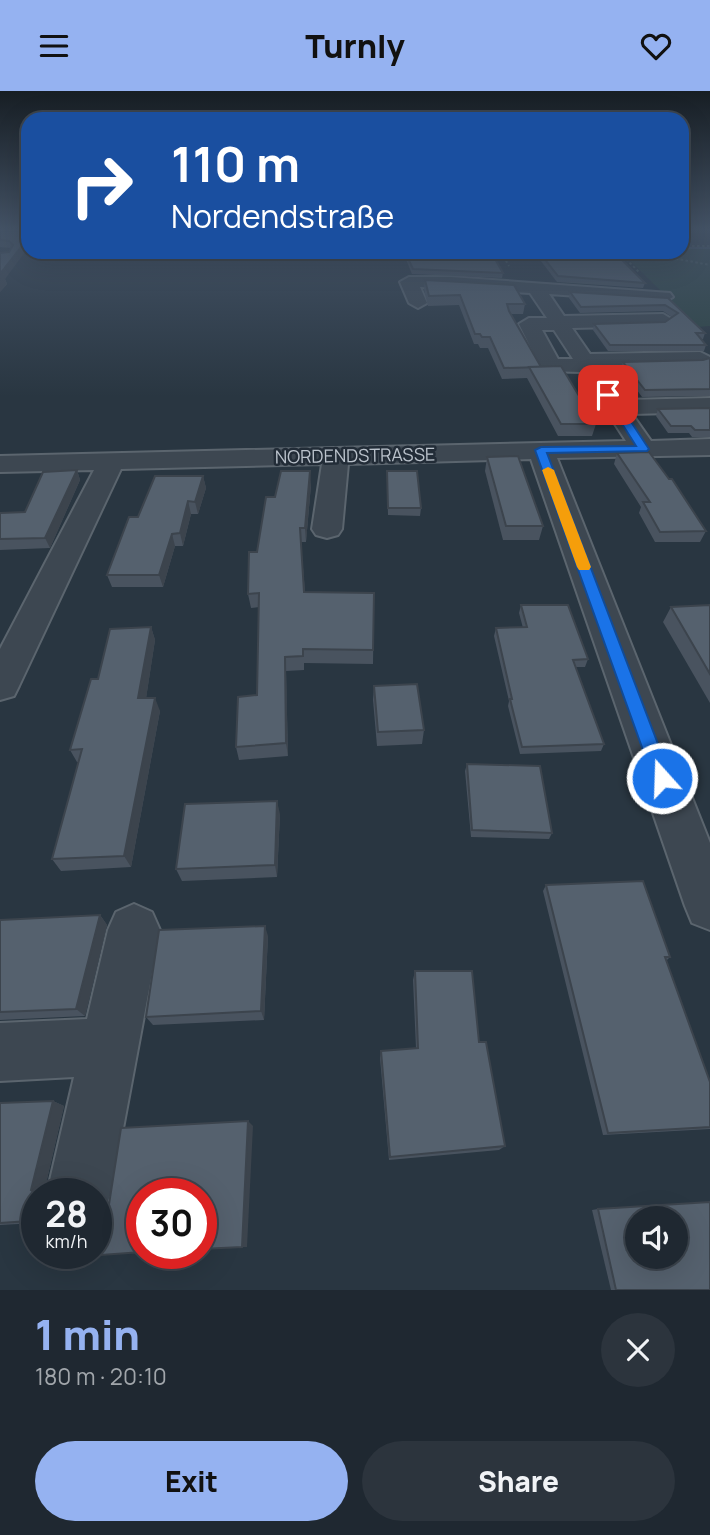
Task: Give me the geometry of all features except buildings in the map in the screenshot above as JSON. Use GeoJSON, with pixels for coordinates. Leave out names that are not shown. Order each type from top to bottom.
{"type":"FeatureCollection","features":[{"type":"Feature","properties":{"kind":"street"},"geometry":{"type":"LineString","coordinates":[[410,285],[418,303]]}},
{"type":"Feature","properties":{"kind":"street"},"geometry":{"type":"LineString","coordinates":[[493,285],[664,297]]}},
{"type":"Feature","properties":{"kind":"street"},"geometry":{"type":"LineString","coordinates":[[536,288],[644,449]]}},
{"type":"Feature","properties":{"kind":"street"},"geometry":{"type":"LineString","coordinates":[[663,320],[529,324],[551,366],[700,358]]}},
{"type":"Feature","properties":{"kind":"street"},"geometry":{"type":"LineString","coordinates":[[616,407],[710,405]]}},
{"type":"Feature","properties":{"kind":"street","name":"NORDENDSTRASSE"},"geometry":{"type":"LineString","coordinates":[[0,464],[710,447]]}},
{"type":"Feature","properties":{"kind":"street"},"geometry":{"type":"LineString","coordinates":[[541,450],[710,906]]}},
{"type":"Feature","properties":{"kind":"street"},"geometry":{"type":"LineString","coordinates":[[327,529],[336,457]]}},
{"type":"Feature","properties":{"kind":"street"},"geometry":{"type":"LineString","coordinates":[[0,686],[112,461]]}},
{"type":"Feature","properties":{"kind":"street"},"geometry":{"type":"LineString","coordinates":[[82,1178],[134,930]]}},
{"type":"Feature","properties":{"kind":"street"},"geometry":{"type":"LineString","coordinates":[[0,1052],[109,1047]]}},
{"type":"Feature","properties":{"kind":"green space"},"geometry":{"type":"Polygon","coordinates":[[[655,285],[710,285],[710,326],[698,327],[655,285]]]}},
{"type":"Feature","properties":{"kind":"slow traffic"},"geometry":{"type":"LineString","coordinates":[[548,470],[584,567]]}},
{"type":"Feature","properties":{"kind":"route"},"geometry":{"type":"LineString","coordinates":[[608,395],[644,449],[541,450],[662,778]]}}]}
